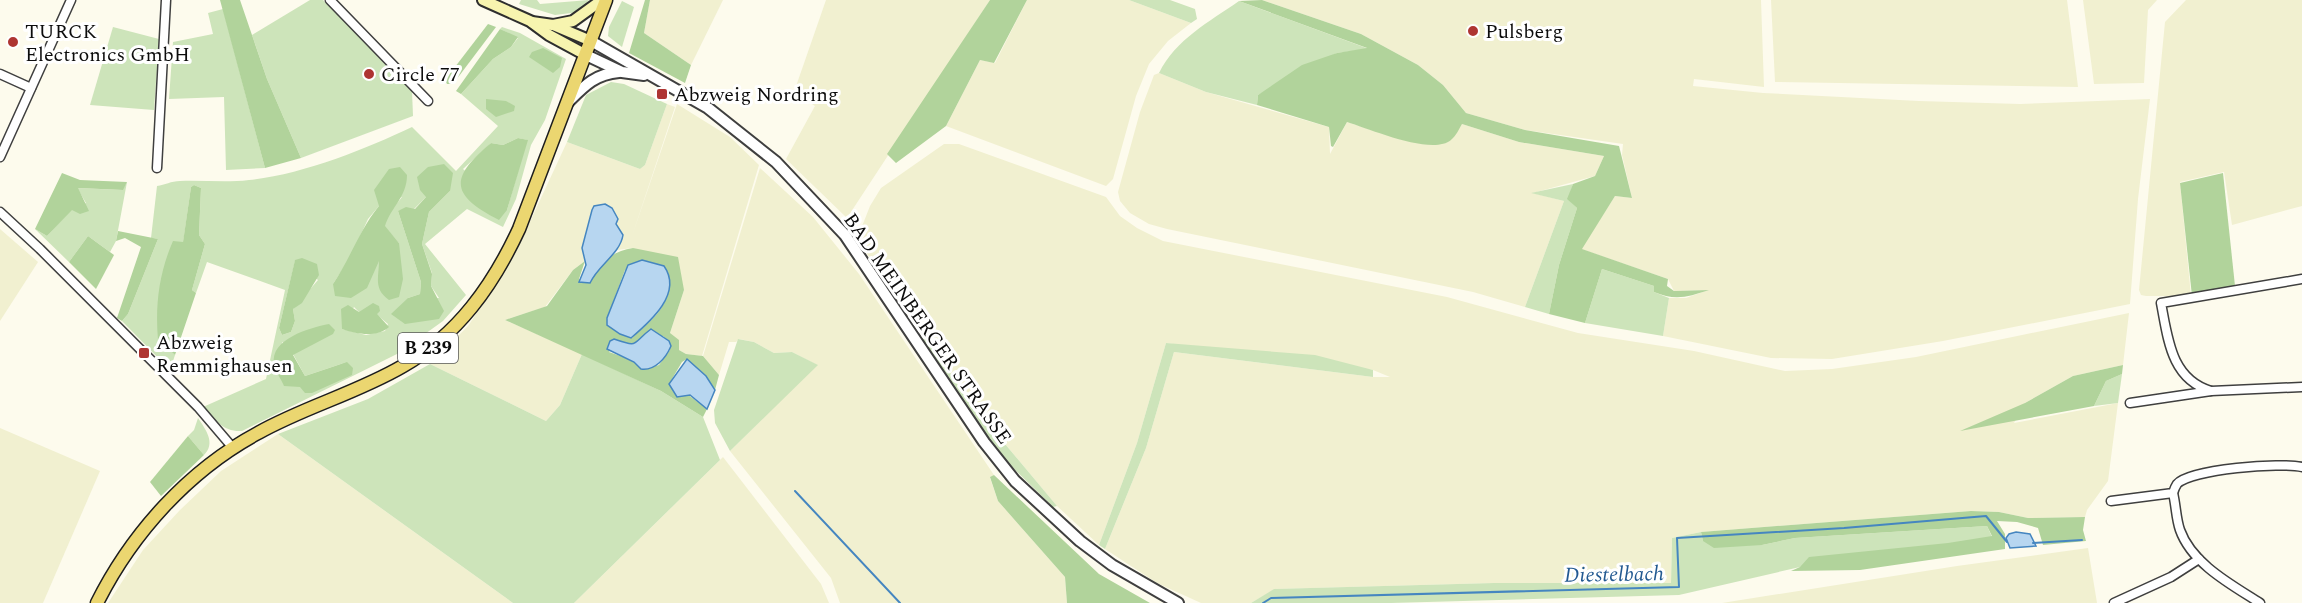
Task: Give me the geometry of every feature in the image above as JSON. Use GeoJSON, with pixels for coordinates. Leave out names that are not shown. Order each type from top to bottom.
{"type":"FeatureCollection","features":[{"type":"Feature","properties":{"kind":"main road","name":"BAD MEINBERGER STRASSE"},"geometry":{"type":"LineString","coordinates":[[483,0],[530,21],[549,35],[586,55]]}},
{"type":"Feature","properties":{"kind":"main road"},"geometry":{"type":"LineString","coordinates":[[553,25],[579,18],[604,0]]}},
{"type":"Feature","properties":{"kind":"main road","name":"B 239"},"geometry":{"type":"LineString","coordinates":[[97,603],[123,558],[145,527],[202,471],[233,448],[278,422],[404,366],[449,332],[472,308],[503,263],[586,55],[604,0]]}},
{"type":"Feature","properties":{"kind":"main road","name":"BAD MEINBERGER STRASSE"},"geometry":{"type":"LineString","coordinates":[[530,21],[553,25],[591,41]]}},
{"type":"Feature","properties":{"kind":"street"},"geometry":{"type":"LineString","coordinates":[[0,157],[71,0]]}},
{"type":"Feature","properties":{"kind":"street"},"geometry":{"type":"LineString","coordinates":[[157,168],[166,0]]}},
{"type":"Feature","properties":{"kind":"street"},"geometry":{"type":"LineString","coordinates":[[330,0],[428,101]]}},
{"type":"Feature","properties":{"kind":"street","name":"BAD MEINBERGER STRASSE"},"geometry":{"type":"LineString","coordinates":[[591,41],[708,108],[730,124],[801,187],[866,264],[970,423],[1015,481],[1080,541],[1112,565],[1178,603]]}},
{"type":"Feature","properties":{"kind":"street","name":"BAD MEINBERGER STRASSE"},"geometry":{"type":"LineString","coordinates":[[586,55],[622,72],[647,75]]}},
{"type":"Feature","properties":{"kind":"street"},"geometry":{"type":"LineString","coordinates":[[567,102],[586,83],[599,76],[622,72]]}},
{"type":"Feature","properties":{"kind":"street"},"geometry":{"type":"LineString","coordinates":[[0,74],[31,88]]}},
{"type":"Feature","properties":{"kind":"street"},"geometry":{"type":"LineString","coordinates":[[0,212],[198,407],[233,448]]}},
{"type":"Feature","properties":{"kind":"street"},"geometry":{"type":"LineString","coordinates":[[2211,391],[2196,387],[2184,375],[2170,354],[2161,303],[2302,279]]}},
{"type":"Feature","properties":{"kind":"street"},"geometry":{"type":"LineString","coordinates":[[2130,403],[2211,391],[2302,387]]}},
{"type":"Feature","properties":{"kind":"street"},"geometry":{"type":"LineString","coordinates":[[2260,603],[2222,579],[2199,559],[2181,532],[2173,493],[2177,484],[2189,477],[2214,471],[2242,467],[2302,467]]}},
{"type":"Feature","properties":{"kind":"street"},"geometry":{"type":"LineString","coordinates":[[2112,501],[2173,493]]}},
{"type":"Feature","properties":{"kind":"street"},"geometry":{"type":"LineString","coordinates":[[2114,603],[2171,577],[2199,559]]}},
{"type":"Feature","properties":{"kind":"green space"},"geometry":{"type":"Polygon","coordinates":[[[220,0],[240,0],[267,79],[301,158],[265,168],[220,0]]]}},
{"type":"Feature","properties":{"kind":"green space"},"geometry":{"type":"Polygon","coordinates":[[[310,0],[323,0],[412,91],[413,116],[301,158],[267,79],[252,35],[310,0]]]}},
{"type":"Feature","properties":{"kind":"green space"},"geometry":{"type":"Polygon","coordinates":[[[521,0],[537,0],[540,4],[589,0],[579,12],[555,15],[519,4],[521,0]]]}},
{"type":"Feature","properties":{"kind":"green space"},"geometry":{"type":"Polygon","coordinates":[[[645,0],[650,0],[644,33],[691,65],[685,83],[629,53],[645,0]]]}},
{"type":"Feature","properties":{"kind":"green space"},"geometry":{"type":"Polygon","coordinates":[[[650,0],[723,0],[691,65],[644,33],[650,0]]]}},
{"type":"Feature","properties":{"kind":"green space"},"geometry":{"type":"Polygon","coordinates":[[[826,0],[990,0],[847,218],[786,159],[815,106],[794,92],[826,0]]]}},
{"type":"Feature","properties":{"kind":"green space"},"geometry":{"type":"Polygon","coordinates":[[[990,0],[1027,0],[994,63],[980,60],[946,126],[896,163],[887,154],[990,0]]]}},
{"type":"Feature","properties":{"kind":"green space"},"geometry":{"type":"Polygon","coordinates":[[[1027,0],[1129,0],[1191,23],[1168,41],[1149,64],[1136,96],[1113,179],[1106,186],[946,126],[980,60],[995,63],[1027,0]]]}},
{"type":"Feature","properties":{"kind":"green space"},"geometry":{"type":"Polygon","coordinates":[[[1129,0],[1170,0],[1195,9],[1197,19],[1191,23],[1129,0]]]}},
{"type":"Feature","properties":{"kind":"green space"},"geometry":{"type":"Polygon","coordinates":[[[1262,0],[1761,0],[1764,87],[1694,79],[1693,86],[1763,93],[2020,104],[2150,99],[2138,199],[2130,304],[1943,341],[1832,359],[1771,358],[1663,336],[1669,298],[1686,298],[1708,290],[1674,291],[1668,279],[1581,249],[1615,196],[1632,198],[1622,155],[1623,144],[1525,130],[1466,113],[1443,85],[1418,65],[1361,34],[1262,0]]]}},
{"type":"Feature","properties":{"kind":"green space"},"geometry":{"type":"Polygon","coordinates":[[[1262,0],[1361,34],[1418,65],[1443,85],[1466,113],[1525,130],[1619,146],[1632,198],[1615,196],[1582,249],[1668,279],[1667,286],[1674,291],[1709,290],[1688,296],[1669,296],[1654,292],[1654,286],[1602,269],[1585,323],[1549,314],[1559,265],[1577,208],[1567,199],[1573,184],[1595,176],[1604,156],[1519,142],[1462,124],[1451,140],[1442,144],[1430,145],[1400,140],[1347,122],[1333,147],[1329,127],[1257,105],[1258,95],[1302,65],[1337,53],[1367,48],[1239,1],[1262,0]]]}},
{"type":"Feature","properties":{"kind":"green space"},"geometry":{"type":"Polygon","coordinates":[[[1771,0],[2067,0],[2078,87],[1775,82],[1771,0]]]}},
{"type":"Feature","properties":{"kind":"green space"},"geometry":{"type":"Polygon","coordinates":[[[2083,0],[2157,0],[2148,10],[2144,83],[2094,84],[2083,0]]]}},
{"type":"Feature","properties":{"kind":"green space"},"geometry":{"type":"Polygon","coordinates":[[[2186,0],[2302,0],[2302,206],[2232,225],[2224,172],[2180,182],[2191,296],[2146,296],[2141,295],[2139,290],[2165,22],[2186,0]]]}},
{"type":"Feature","properties":{"kind":"green space"},"geometry":{"type":"Polygon","coordinates":[[[622,1],[634,7],[622,47],[608,36],[609,27],[622,1]]]}},
{"type":"Feature","properties":{"kind":"green space"},"geometry":{"type":"Polygon","coordinates":[[[1239,1],[1369,49],[1337,53],[1258,95],[1257,105],[1206,92],[1159,73],[1174,50],[1184,41],[1239,1]]]}},
{"type":"Feature","properties":{"kind":"green space"},"geometry":{"type":"Polygon","coordinates":[[[223,9],[265,168],[226,170],[224,97],[169,99],[173,42],[213,34],[208,13],[223,9]]]}},
{"type":"Feature","properties":{"kind":"green space"},"geometry":{"type":"Polygon","coordinates":[[[488,24],[496,27],[453,84],[447,84],[445,80],[488,24]]]}},
{"type":"Feature","properties":{"kind":"green space"},"geometry":{"type":"Polygon","coordinates":[[[113,27],[159,39],[154,110],[90,105],[113,27]]]}},
{"type":"Feature","properties":{"kind":"green space"},"geometry":{"type":"Polygon","coordinates":[[[502,27],[520,33],[566,59],[545,120],[531,145],[516,199],[503,227],[467,209],[425,244],[466,295],[443,321],[397,354],[242,431],[224,427],[203,407],[266,379],[285,290],[207,262],[196,293],[192,290],[205,244],[199,235],[201,188],[194,185],[191,187],[183,243],[158,340],[175,355],[170,370],[122,321],[128,314],[158,239],[151,238],[157,186],[177,181],[240,181],[290,173],[354,152],[412,127],[456,171],[498,126],[461,94],[493,59],[511,47],[518,38],[500,29],[502,27]],[[518,138],[503,145],[491,143],[463,169],[507,210],[527,140],[518,138]],[[450,191],[426,197],[414,209],[398,211],[421,282],[420,294],[408,298],[439,298],[431,286],[432,273],[422,244],[429,212],[450,191]],[[402,197],[379,206],[368,219],[350,258],[333,284],[399,243],[384,226],[389,213],[402,197]],[[295,261],[279,328],[282,335],[291,332],[295,321],[293,309],[318,280],[295,261]],[[354,307],[342,329],[366,335],[385,331],[388,324],[376,314],[359,312],[354,307]],[[282,342],[284,386],[347,362],[305,376],[293,354],[296,352],[282,342]]]}},
{"type":"Feature","properties":{"kind":"green space"},"geometry":{"type":"Polygon","coordinates":[[[500,29],[518,37],[511,47],[493,59],[461,94],[456,91],[500,29]]]}},
{"type":"Feature","properties":{"kind":"green space"},"geometry":{"type":"Polygon","coordinates":[[[543,48],[562,58],[560,67],[553,73],[529,57],[532,52],[543,48]]]}},
{"type":"Feature","properties":{"kind":"green space"},"geometry":{"type":"Polygon","coordinates":[[[1159,73],[1206,92],[1329,127],[1330,154],[1347,122],[1403,140],[1451,140],[1462,124],[1519,142],[1604,156],[1595,176],[1533,193],[1564,201],[1525,307],[1473,292],[1167,229],[1149,224],[1130,213],[1120,201],[1118,192],[1140,112],[1154,75],[1159,73]]]}},
{"type":"Feature","properties":{"kind":"green space"},"geometry":{"type":"Polygon","coordinates":[[[611,82],[624,84],[667,104],[645,165],[640,169],[567,142],[586,95],[611,82]]]}},
{"type":"Feature","properties":{"kind":"green space"},"geometry":{"type":"Polygon","coordinates":[[[486,99],[506,101],[515,106],[514,111],[496,117],[486,109],[486,99]]]}},
{"type":"Feature","properties":{"kind":"green space"},"geometry":{"type":"Polygon","coordinates":[[[667,104],[675,107],[632,236],[677,104],[730,137],[759,165],[702,356],[686,354],[679,350],[670,333],[684,290],[633,248],[617,250],[623,235],[617,225],[618,218],[612,208],[605,204],[592,210],[584,241],[585,261],[573,270],[545,307],[505,320],[582,354],[560,405],[546,421],[430,364],[468,326],[501,277],[515,254],[567,142],[640,169],[645,165],[667,104]]]}},
{"type":"Feature","properties":{"kind":"green space"},"geometry":{"type":"Polygon","coordinates":[[[518,138],[528,140],[507,210],[499,220],[483,211],[464,194],[461,185],[462,176],[477,155],[491,143],[503,145],[518,138]]]}},
{"type":"Feature","properties":{"kind":"green space"},"geometry":{"type":"Polygon","coordinates":[[[944,144],[959,144],[1106,197],[1120,216],[1137,228],[1163,241],[1447,297],[1578,333],[1694,351],[1785,371],[1832,369],[1916,357],[2129,313],[2123,365],[2073,376],[2025,403],[2014,423],[2118,403],[2108,481],[2087,510],[2085,517],[2028,518],[1999,512],[1971,511],[1701,532],[1672,538],[1671,583],[1494,583],[1275,589],[1251,603],[1201,603],[1157,583],[1105,549],[1146,448],[1174,352],[1373,377],[1390,377],[1373,370],[1166,343],[1137,443],[1099,545],[1057,506],[964,395],[857,239],[870,206],[881,188],[944,144]]]}},
{"type":"Feature","properties":{"kind":"green space"},"geometry":{"type":"Polygon","coordinates":[[[444,164],[453,173],[450,191],[429,212],[422,244],[432,274],[431,286],[444,311],[439,319],[405,324],[391,314],[408,298],[420,294],[421,282],[398,211],[406,207],[415,209],[426,197],[420,190],[417,177],[428,167],[444,164]]]}},
{"type":"Feature","properties":{"kind":"green space"},"geometry":{"type":"Polygon","coordinates":[[[400,167],[407,175],[406,183],[402,196],[385,226],[399,243],[403,279],[399,297],[389,300],[381,292],[378,282],[379,261],[367,288],[351,298],[335,296],[333,284],[366,224],[379,206],[374,190],[389,169],[400,167]]]}},
{"type":"Feature","properties":{"kind":"green space"},"geometry":{"type":"Polygon","coordinates":[[[760,168],[813,217],[859,274],[994,475],[990,478],[998,501],[1065,577],[1067,603],[840,603],[831,578],[730,451],[817,365],[792,352],[774,353],[754,342],[739,339],[736,342],[729,342],[719,375],[703,356],[760,168]]]}},
{"type":"Feature","properties":{"kind":"green space"},"geometry":{"type":"Polygon","coordinates":[[[62,173],[80,180],[127,182],[123,190],[78,188],[89,211],[80,214],[72,210],[47,236],[35,229],[62,173]]]}},
{"type":"Feature","properties":{"kind":"green space"},"geometry":{"type":"Polygon","coordinates":[[[2223,173],[2235,286],[2192,296],[2180,183],[2223,173]]]}},
{"type":"Feature","properties":{"kind":"green space"},"geometry":{"type":"Polygon","coordinates":[[[127,182],[116,241],[110,252],[88,236],[69,262],[35,229],[47,236],[72,209],[86,203],[77,188],[122,190],[127,182]]]}},
{"type":"Feature","properties":{"kind":"green space"},"geometry":{"type":"Polygon","coordinates":[[[1573,184],[1568,199],[1577,208],[1559,265],[1549,314],[1525,307],[1564,201],[1531,193],[1573,184]]]}},
{"type":"Feature","properties":{"kind":"green space"},"geometry":{"type":"Polygon","coordinates":[[[194,185],[201,188],[199,235],[205,244],[192,290],[196,293],[175,355],[158,340],[158,302],[161,277],[173,241],[183,242],[191,187],[194,185]]]}},
{"type":"Feature","properties":{"kind":"green space"},"geometry":{"type":"Polygon","coordinates":[[[0,229],[38,262],[0,321],[0,229]]]}},
{"type":"Feature","properties":{"kind":"green space"},"geometry":{"type":"Polygon","coordinates":[[[118,231],[158,239],[128,314],[122,321],[117,318],[141,247],[125,238],[116,241],[118,231]]]}},
{"type":"Feature","properties":{"kind":"green space"},"geometry":{"type":"Polygon","coordinates":[[[88,236],[114,255],[96,289],[69,262],[88,236]]]}},
{"type":"Feature","properties":{"kind":"green space"},"geometry":{"type":"Polygon","coordinates":[[[633,248],[678,257],[684,290],[670,333],[679,340],[679,350],[686,354],[703,356],[719,375],[715,390],[706,376],[687,359],[682,362],[669,384],[677,397],[687,394],[707,409],[703,417],[661,391],[505,320],[547,306],[573,270],[585,261],[579,279],[590,283],[597,270],[607,259],[633,248]],[[647,261],[625,270],[607,318],[607,325],[620,334],[632,338],[650,322],[666,299],[667,279],[664,266],[647,261]],[[663,336],[643,338],[630,346],[618,340],[609,352],[652,367],[659,365],[670,350],[669,341],[663,336]]]}},
{"type":"Feature","properties":{"kind":"green space"},"geometry":{"type":"Polygon","coordinates":[[[302,258],[317,264],[319,275],[302,303],[293,309],[295,321],[291,332],[282,335],[279,328],[295,260],[302,258]]]}},
{"type":"Feature","properties":{"kind":"green space"},"geometry":{"type":"Polygon","coordinates":[[[1602,269],[1654,286],[1654,292],[1669,298],[1663,336],[1585,323],[1602,269]]]}},
{"type":"Feature","properties":{"kind":"green space"},"geometry":{"type":"Polygon","coordinates":[[[373,303],[379,306],[380,311],[377,314],[389,327],[373,334],[342,329],[341,309],[348,305],[359,312],[373,303]]]}},
{"type":"Feature","properties":{"kind":"green space"},"geometry":{"type":"Polygon","coordinates":[[[329,324],[335,330],[333,334],[293,355],[305,376],[347,362],[353,368],[352,375],[312,393],[305,393],[300,387],[284,386],[274,364],[274,355],[278,348],[292,336],[329,324]]]}},
{"type":"Feature","properties":{"kind":"green space"},"geometry":{"type":"Polygon","coordinates":[[[926,335],[964,395],[1057,506],[1053,507],[1007,462],[969,412],[920,339],[926,335]]]}},
{"type":"Feature","properties":{"kind":"green space"},"geometry":{"type":"Polygon","coordinates":[[[738,339],[754,342],[774,353],[792,352],[818,365],[730,451],[715,423],[714,410],[738,339]]]}},
{"type":"Feature","properties":{"kind":"green space"},"geometry":{"type":"Polygon","coordinates":[[[1166,343],[1315,355],[1373,370],[1373,377],[1174,352],[1146,448],[1105,549],[1099,545],[1137,443],[1166,343]]]}},
{"type":"Feature","properties":{"kind":"green space"},"geometry":{"type":"Polygon","coordinates":[[[582,354],[661,391],[703,417],[720,460],[574,603],[513,603],[278,434],[368,399],[430,364],[546,421],[560,405],[582,354]]]}},
{"type":"Feature","properties":{"kind":"green space"},"geometry":{"type":"Polygon","coordinates":[[[2123,365],[2122,374],[2106,381],[2094,406],[1960,431],[2025,403],[2073,376],[2123,365]]]}},
{"type":"Feature","properties":{"kind":"green space"},"geometry":{"type":"Polygon","coordinates":[[[2122,374],[2118,403],[2094,406],[2106,381],[2122,374]]]}},
{"type":"Feature","properties":{"kind":"green space"},"geometry":{"type":"Polygon","coordinates":[[[198,418],[207,432],[209,441],[208,450],[204,455],[188,436],[194,430],[198,418]]]}},
{"type":"Feature","properties":{"kind":"green space"},"geometry":{"type":"Polygon","coordinates":[[[0,428],[100,471],[43,603],[0,603],[0,428]]]}},
{"type":"Feature","properties":{"kind":"green space"},"geometry":{"type":"Polygon","coordinates":[[[278,434],[513,603],[108,603],[143,550],[180,510],[221,471],[278,434]]]}},
{"type":"Feature","properties":{"kind":"green space"},"geometry":{"type":"Polygon","coordinates":[[[188,436],[204,455],[161,496],[150,482],[188,436]]]}},
{"type":"Feature","properties":{"kind":"green space"},"geometry":{"type":"Polygon","coordinates":[[[723,457],[821,584],[829,603],[574,603],[723,457]]]}},
{"type":"Feature","properties":{"kind":"green space"},"geometry":{"type":"Polygon","coordinates":[[[994,475],[1099,574],[1150,603],[1067,603],[1065,577],[998,501],[990,477],[994,475]]]}},
{"type":"Feature","properties":{"kind":"green space"},"geometry":{"type":"Polygon","coordinates":[[[1971,511],[1999,512],[2028,518],[2085,517],[2083,530],[2086,541],[2043,545],[2038,528],[2017,522],[1997,521],[2005,534],[2005,549],[1860,570],[1791,571],[1800,567],[1809,557],[1948,543],[1992,536],[1987,526],[1795,538],[1762,545],[1714,548],[1703,541],[1701,532],[1971,511]]]}},
{"type":"Feature","properties":{"kind":"green space"},"geometry":{"type":"Polygon","coordinates":[[[1987,526],[1992,537],[1800,567],[1679,595],[1391,603],[1251,603],[1274,589],[1494,583],[1671,583],[1672,538],[1701,532],[1703,541],[1762,545],[1795,538],[1987,526]]]}},
{"type":"Feature","properties":{"kind":"green space"},"geometry":{"type":"Polygon","coordinates":[[[2088,548],[2097,603],[1722,603],[1957,566],[2088,548]]]}},
{"type":"Feature","properties":{"kind":"water"},"geometry":{"type":"Polygon","coordinates":[[[605,204],[612,208],[618,219],[616,224],[623,235],[621,242],[590,283],[579,282],[586,265],[582,248],[592,210],[594,206],[605,204]]]}},
{"type":"Feature","properties":{"kind":"water"},"geometry":{"type":"Polygon","coordinates":[[[642,260],[664,266],[669,276],[670,286],[662,306],[631,338],[607,325],[607,318],[628,265],[642,260]]]}},
{"type":"Feature","properties":{"kind":"water"},"geometry":{"type":"Polygon","coordinates":[[[651,329],[669,341],[671,346],[663,359],[651,368],[641,369],[634,362],[607,349],[610,341],[614,339],[632,344],[651,329]]]}},
{"type":"Feature","properties":{"kind":"water"},"geometry":{"type":"Polygon","coordinates":[[[687,359],[706,376],[715,390],[707,409],[690,395],[677,397],[669,384],[687,359]]]}},
{"type":"Feature","properties":{"kind":"water"},"geometry":{"type":"Polygon","coordinates":[[[2016,532],[2030,534],[2036,546],[2010,548],[2006,538],[2009,534],[2016,532]]]}},
{"type":"Feature","properties":{"kind":"waterway"},"geometry":{"type":"LineString","coordinates":[[795,491],[900,603]]}},
{"type":"Feature","properties":{"kind":"waterway","name":"Diestelbach"},"geometry":{"type":"LineString","coordinates":[[1263,603],[1271,598],[1679,587],[1677,538],[1844,528],[1986,516],[2007,542]]}},
{"type":"Feature","properties":{"kind":"waterway","name":"Diestelbach"},"geometry":{"type":"LineString","coordinates":[[2033,543],[2082,540]]}},
{"type":"Feature","properties":{"kind":"place","name":"Pulsberg"},"geometry":{"type":"Point","coordinates":[1473,31]}},
{"type":"Feature","properties":{"kind":"place","name":"TURCK Electronics GmbH"},"geometry":{"type":"Point","coordinates":[13,42]}},
{"type":"Feature","properties":{"kind":"place","name":"Circle 77"},"geometry":{"type":"Point","coordinates":[369,74]}},
{"type":"Feature","properties":{"kind":"place","name":"Abzweig Nordring"},"geometry":{"type":"Point","coordinates":[662,94]}},
{"type":"Feature","properties":{"kind":"place","name":"Abzweig Remmighausen"},"geometry":{"type":"Point","coordinates":[144,353]}}]}
